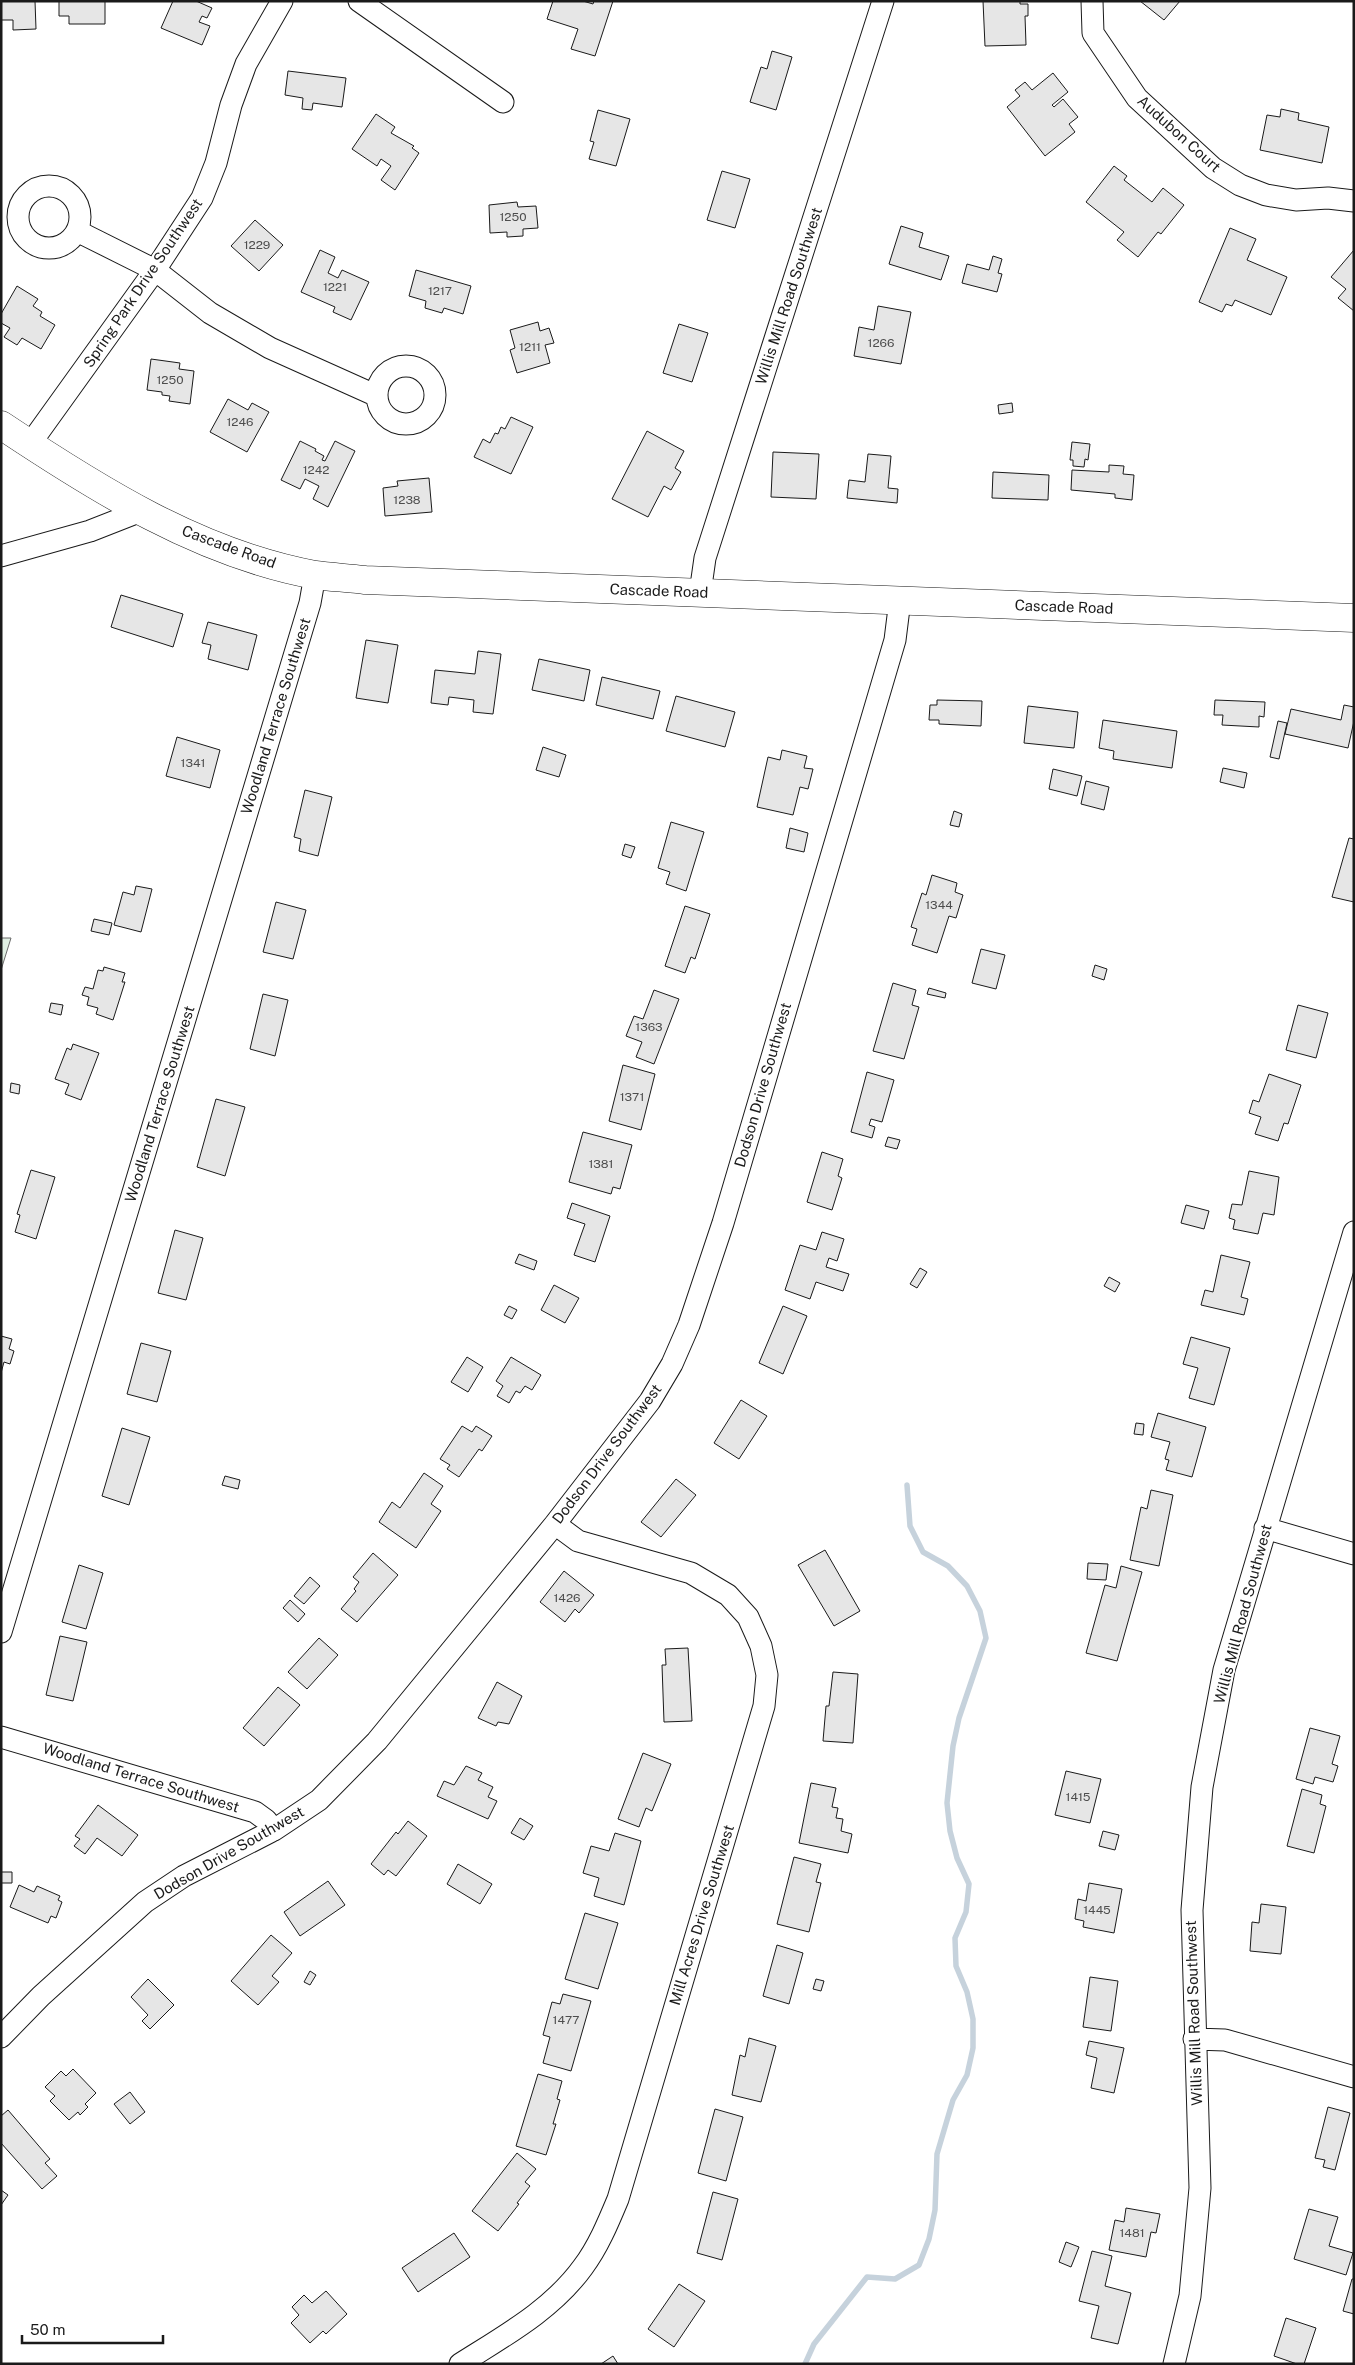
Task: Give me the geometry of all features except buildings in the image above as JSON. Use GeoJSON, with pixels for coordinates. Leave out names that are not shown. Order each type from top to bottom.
{"type":"FeatureCollection","features":[{"type":"Feature","properties":{"kind":"main road","name":"Cascade Road"},"geometry":{"type":"LineString","coordinates":[[1,425],[107,494],[176,528],[253,559],[315,574],[364,580],[1354,618]]}},
{"type":"Feature","properties":{"kind":"street","name":"Spring Park Drive Southwest"},"geometry":{"type":"LineString","coordinates":[[30,444],[155,270],[202,198],[216,163],[231,105],[246,64],[282,1]]}},
{"type":"Feature","properties":{"kind":"street"},"geometry":{"type":"LineString","coordinates":[[359,1],[503,102]]}},
{"type":"Feature","properties":{"kind":"street","name":"Willis Mill Road Southwest"},"geometry":{"type":"LineString","coordinates":[[700,593],[705,558],[883,1]]}},
{"type":"Feature","properties":{"kind":"street","name":"Audubon Court"},"geometry":{"type":"LineString","coordinates":[[1092,1],[1093,33],[1137,98],[1213,168],[1240,185],[1266,195],[1296,200],[1328,198],[1354,201]]}},
{"type":"Feature","properties":{"kind":"street"},"geometry":{"type":"LineString","coordinates":[[77,231],[155,270],[210,313],[270,348],[376,396]]}},
{"type":"Feature","properties":{"kind":"street"},"geometry":{"type":"LineString","coordinates":[[1,556],[90,531],[141,511]]}},
{"type":"Feature","properties":{"kind":"street","name":"Woodland Terrace Southwest"},"geometry":{"type":"LineString","coordinates":[[1,1632],[307,612],[315,574]]}},
{"type":"Feature","properties":{"kind":"street","name":"Dodson Drive Southwest"},"geometry":{"type":"LineString","coordinates":[[1,2037],[42,1996],[145,1902],[184,1876],[274,1830],[319,1800],[377,1740],[555,1524],[650,1401],[672,1364],[689,1325],[723,1223],[895,640],[900,600]]}},
{"type":"Feature","properties":{"kind":"street","name":"Willis Mill Road Southwest"},"geometry":{"type":"LineString","coordinates":[[1174,2364],[1190,2296],[1200,2188],[1194,2039],[1192,1910],[1202,1787],[1224,1670],[1354,1232]]}},
{"type":"Feature","properties":{"kind":"street","name":"Mill Acres Drive Southwest"},"geometry":{"type":"LineString","coordinates":[[460,2364],[526,2322],[554,2300],[583,2268],[605,2231],[618,2199],[764,1706],[767,1674],[762,1646],[748,1617],[728,1595],[691,1573],[578,1541],[555,1524]]}},
{"type":"Feature","properties":{"kind":"street"},"geometry":{"type":"LineString","coordinates":[[1265,1528],[1354,1554]]}},
{"type":"Feature","properties":{"kind":"street","name":"Woodland Terrace Southwest"},"geometry":{"type":"LineString","coordinates":[[1,1736],[255,1812],[266,1820],[274,1830]]}},
{"type":"Feature","properties":{"kind":"street"},"geometry":{"type":"LineString","coordinates":[[1194,2039],[1225,2040],[1354,2077]]}},
{"type":"Feature","properties":{"kind":"green space"},"geometry":{"type":"Polygon","coordinates":[[[1,938],[11,938],[1,970],[1,938]]]}},
{"type":"Feature","properties":{"kind":"waterway"},"geometry":{"type":"LineString","coordinates":[[805,2364],[814,2344],[867,2277],[895,2279],[919,2265],[929,2239],[935,2210],[937,2154],[953,2100],[967,2075],[973,2048],[973,2019],[967,1992],[956,1966],[955,1938],[966,1912],[969,1884],[957,1858],[950,1831],[947,1803],[953,1746],[959,1718],[986,1638],[980,1611],[967,1586],[948,1566],[923,1552],[910,1526],[907,1485]]}}]}
